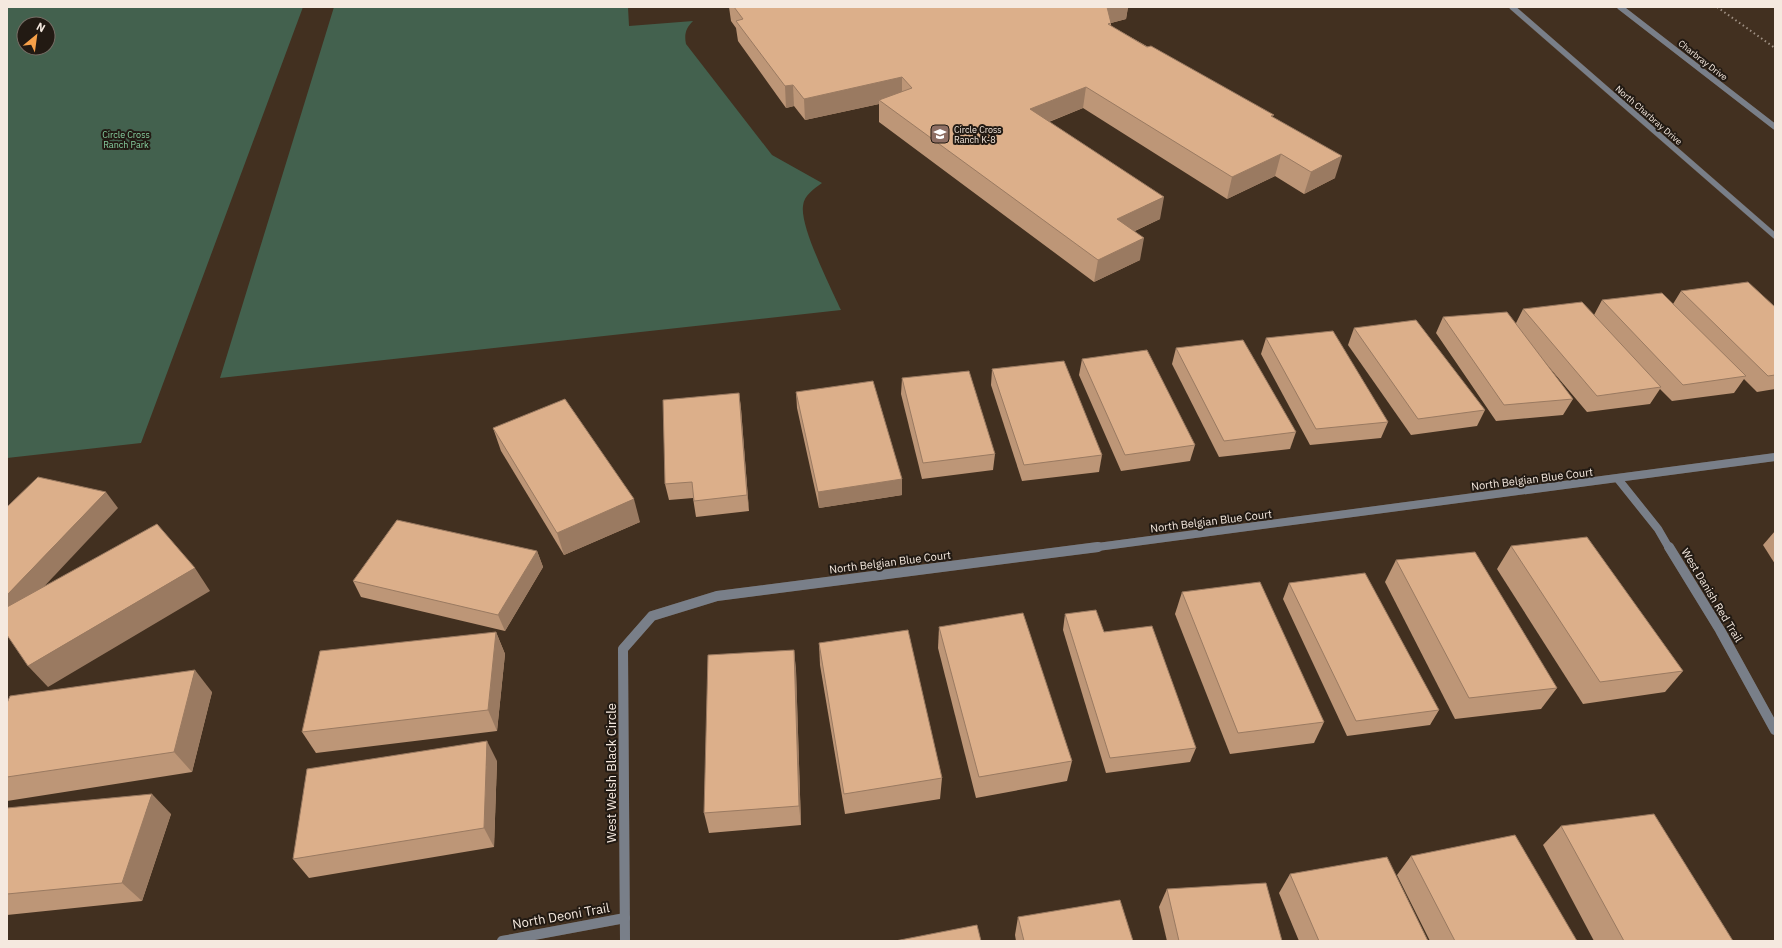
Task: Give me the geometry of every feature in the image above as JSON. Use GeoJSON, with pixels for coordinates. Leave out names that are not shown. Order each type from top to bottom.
{"type":"FeatureCollection","features":[{"type":"Feature","properties":{"kind":"street","name":"North Charbray Drive"},"geometry":{"type":"LineString","coordinates":[[1512,7],[1775,236]]}},
{"type":"Feature","properties":{"kind":"street","name":"Charbray Drive"},"geometry":{"type":"LineString","coordinates":[[1620,7],[1775,127]]}},
{"type":"Feature","properties":{"kind":"street","name":"North Belgian Blue Court"},"geometry":{"type":"LineString","coordinates":[[652,616],[717,596],[1618,479],[1775,457]]}},
{"type":"Feature","properties":{"kind":"street","name":"West Danish Red Trail"},"geometry":{"type":"LineString","coordinates":[[1618,479],[1658,529],[1720,630],[1775,730]]}},
{"type":"Feature","properties":{"kind":"street","name":"West Welsh Black Circle"},"geometry":{"type":"LineString","coordinates":[[625,941],[623,649],[652,616]]}},
{"type":"Feature","properties":{"kind":"street","name":"North Deoni Trail"},"geometry":{"type":"LineString","coordinates":[[502,941],[625,918]]}},
{"type":"Feature","properties":{"kind":"green space","name":"Circle Cross Ranch Park"},"geometry":{"type":"Polygon","coordinates":[[[7,7],[303,7],[141,443],[7,458],[7,7]]]}},
{"type":"Feature","properties":{"kind":"green space"},"geometry":{"type":"Polygon","coordinates":[[[334,7],[628,7],[629,26],[693,21],[686,31],[686,44],[772,155],[822,183],[805,199],[803,216],[817,258],[841,310],[220,378],[334,7]]]}},
{"type":"Feature","properties":{"kind":"building"},"geometry":{"type":"Polygon","coordinates":[[[734,7],[1107,7],[1111,23],[1108,24],[1147,47],[1151,46],[1274,115],[1271,116],[1342,156],[1311,172],[1281,154],[1232,177],[1086,87],[1030,109],[1164,197],[1117,219],[1144,238],[1098,260],[879,100],[912,88],[902,77],[804,99],[793,85],[785,86],[736,21],[743,19],[734,7]]]}},
{"type":"Feature","properties":{"kind":"building"},"geometry":{"type":"Polygon","coordinates":[[[1748,282],[1775,307],[1775,375],[1768,376],[1681,291],[1748,282]]]}},
{"type":"Feature","properties":{"kind":"building"},"geometry":{"type":"Polygon","coordinates":[[[1662,293],[1746,376],[1683,385],[1602,300],[1662,293]]]}},
{"type":"Feature","properties":{"kind":"building"},"geometry":{"type":"Polygon","coordinates":[[[1582,302],[1661,387],[1597,396],[1523,309],[1582,302]]]}},
{"type":"Feature","properties":{"kind":"building"},"geometry":{"type":"Polygon","coordinates":[[[1507,312],[1573,399],[1504,405],[1443,317],[1507,312]]]}},
{"type":"Feature","properties":{"kind":"building"},"geometry":{"type":"Polygon","coordinates":[[[1416,320],[1485,410],[1418,419],[1354,328],[1416,320]]]}},
{"type":"Feature","properties":{"kind":"building"},"geometry":{"type":"Polygon","coordinates":[[[1333,331],[1388,422],[1316,429],[1266,338],[1333,331]]]}},
{"type":"Feature","properties":{"kind":"building"},"geometry":{"type":"Polygon","coordinates":[[[1243,340],[1296,432],[1224,441],[1176,348],[1243,340]]]}},
{"type":"Feature","properties":{"kind":"building"},"geometry":{"type":"Polygon","coordinates":[[[1147,350],[1195,445],[1125,455],[1082,359],[1147,350]]]}},
{"type":"Feature","properties":{"kind":"building"},"geometry":{"type":"Polygon","coordinates":[[[1064,361],[1102,455],[1024,465],[992,369],[1064,361]]]}},
{"type":"Feature","properties":{"kind":"building"},"geometry":{"type":"Polygon","coordinates":[[[969,371],[995,454],[923,463],[902,378],[969,371]]]}},
{"type":"Feature","properties":{"kind":"building"},"geometry":{"type":"Polygon","coordinates":[[[873,381],[902,479],[818,492],[796,392],[873,381]]]}},
{"type":"Feature","properties":{"kind":"building"},"geometry":{"type":"Polygon","coordinates":[[[739,393],[747,495],[694,501],[692,482],[665,484],[663,400],[739,393]]]}},
{"type":"Feature","properties":{"kind":"building"},"geometry":{"type":"Polygon","coordinates":[[[565,399],[634,499],[557,533],[493,428],[565,399]]]}},
{"type":"Feature","properties":{"kind":"building"},"geometry":{"type":"Polygon","coordinates":[[[38,477],[106,492],[7,595],[7,507],[38,477]]]}},
{"type":"Feature","properties":{"kind":"building"},"geometry":{"type":"Polygon","coordinates":[[[397,520],[537,551],[498,615],[353,581],[397,520]]]}},
{"type":"Feature","properties":{"kind":"building"},"geometry":{"type":"Polygon","coordinates":[[[157,524],[195,568],[28,666],[7,635],[7,607],[157,524]]]}},
{"type":"Feature","properties":{"kind":"building"},"geometry":{"type":"Polygon","coordinates":[[[1587,537],[1683,671],[1600,682],[1511,546],[1587,537]]]}},
{"type":"Feature","properties":{"kind":"building"},"geometry":{"type":"Polygon","coordinates":[[[1475,552],[1557,688],[1469,698],[1396,560],[1475,552]]]}},
{"type":"Feature","properties":{"kind":"building"},"geometry":{"type":"Polygon","coordinates":[[[1365,573],[1439,710],[1356,721],[1289,583],[1365,573]]]}},
{"type":"Feature","properties":{"kind":"building"},"geometry":{"type":"Polygon","coordinates":[[[1260,582],[1324,722],[1238,733],[1182,592],[1260,582]]]}},
{"type":"Feature","properties":{"kind":"building"},"geometry":{"type":"Polygon","coordinates":[[[1096,610],[1104,632],[1152,626],[1196,748],[1110,758],[1065,614],[1096,610]]]}},
{"type":"Feature","properties":{"kind":"building"},"geometry":{"type":"Polygon","coordinates":[[[1023,613],[1072,761],[979,777],[939,627],[1023,613]]]}},
{"type":"Feature","properties":{"kind":"building"},"geometry":{"type":"Polygon","coordinates":[[[908,630],[942,778],[844,794],[819,643],[908,630]]]}},
{"type":"Feature","properties":{"kind":"building"},"geometry":{"type":"Polygon","coordinates":[[[496,632],[488,710],[302,732],[320,651],[496,632]]]}},
{"type":"Feature","properties":{"kind":"building"},"geometry":{"type":"Polygon","coordinates":[[[794,650],[799,806],[704,813],[708,655],[794,650]]]}},
{"type":"Feature","properties":{"kind":"building"},"geometry":{"type":"Polygon","coordinates":[[[195,670],[174,752],[7,777],[7,703],[10,696],[195,670]]]}},
{"type":"Feature","properties":{"kind":"building"},"geometry":{"type":"Polygon","coordinates":[[[487,741],[484,828],[293,859],[307,769],[487,741]]]}},
{"type":"Feature","properties":{"kind":"building"},"geometry":{"type":"Polygon","coordinates":[[[152,794],[122,883],[7,894],[7,808],[152,794]]]}},
{"type":"Feature","properties":{"kind":"building"},"geometry":{"type":"Polygon","coordinates":[[[1654,814],[1733,941],[1624,941],[1561,826],[1654,814]]]}},
{"type":"Feature","properties":{"kind":"building"},"geometry":{"type":"Polygon","coordinates":[[[1515,835],[1577,941],[1455,941],[1411,856],[1515,835]]]}},
{"type":"Feature","properties":{"kind":"building"},"geometry":{"type":"Polygon","coordinates":[[[1387,857],[1428,941],[1319,941],[1290,874],[1387,857]]]}},
{"type":"Feature","properties":{"kind":"building"},"geometry":{"type":"Polygon","coordinates":[[[1266,883],[1282,941],[1179,941],[1167,889],[1266,883]]]}},
{"type":"Feature","properties":{"kind":"building"},"geometry":{"type":"Polygon","coordinates":[[[1120,900],[1133,941],[1024,941],[1018,917],[1120,900]]]}},
{"type":"Feature","properties":{"kind":"building"},"geometry":{"type":"Polygon","coordinates":[[[977,925],[981,941],[895,941],[977,925]]]}},
{"type":"Feature","properties":{"kind":"railway"},"geometry":{"type":"LineString","coordinates":[[1717,7],[1775,48]]}},
{"type":"Feature","properties":{"kind":"place","name":"Circle Cross Ranch K-8"},"geometry":{"type":"Point","coordinates":[940,134]}}]}
